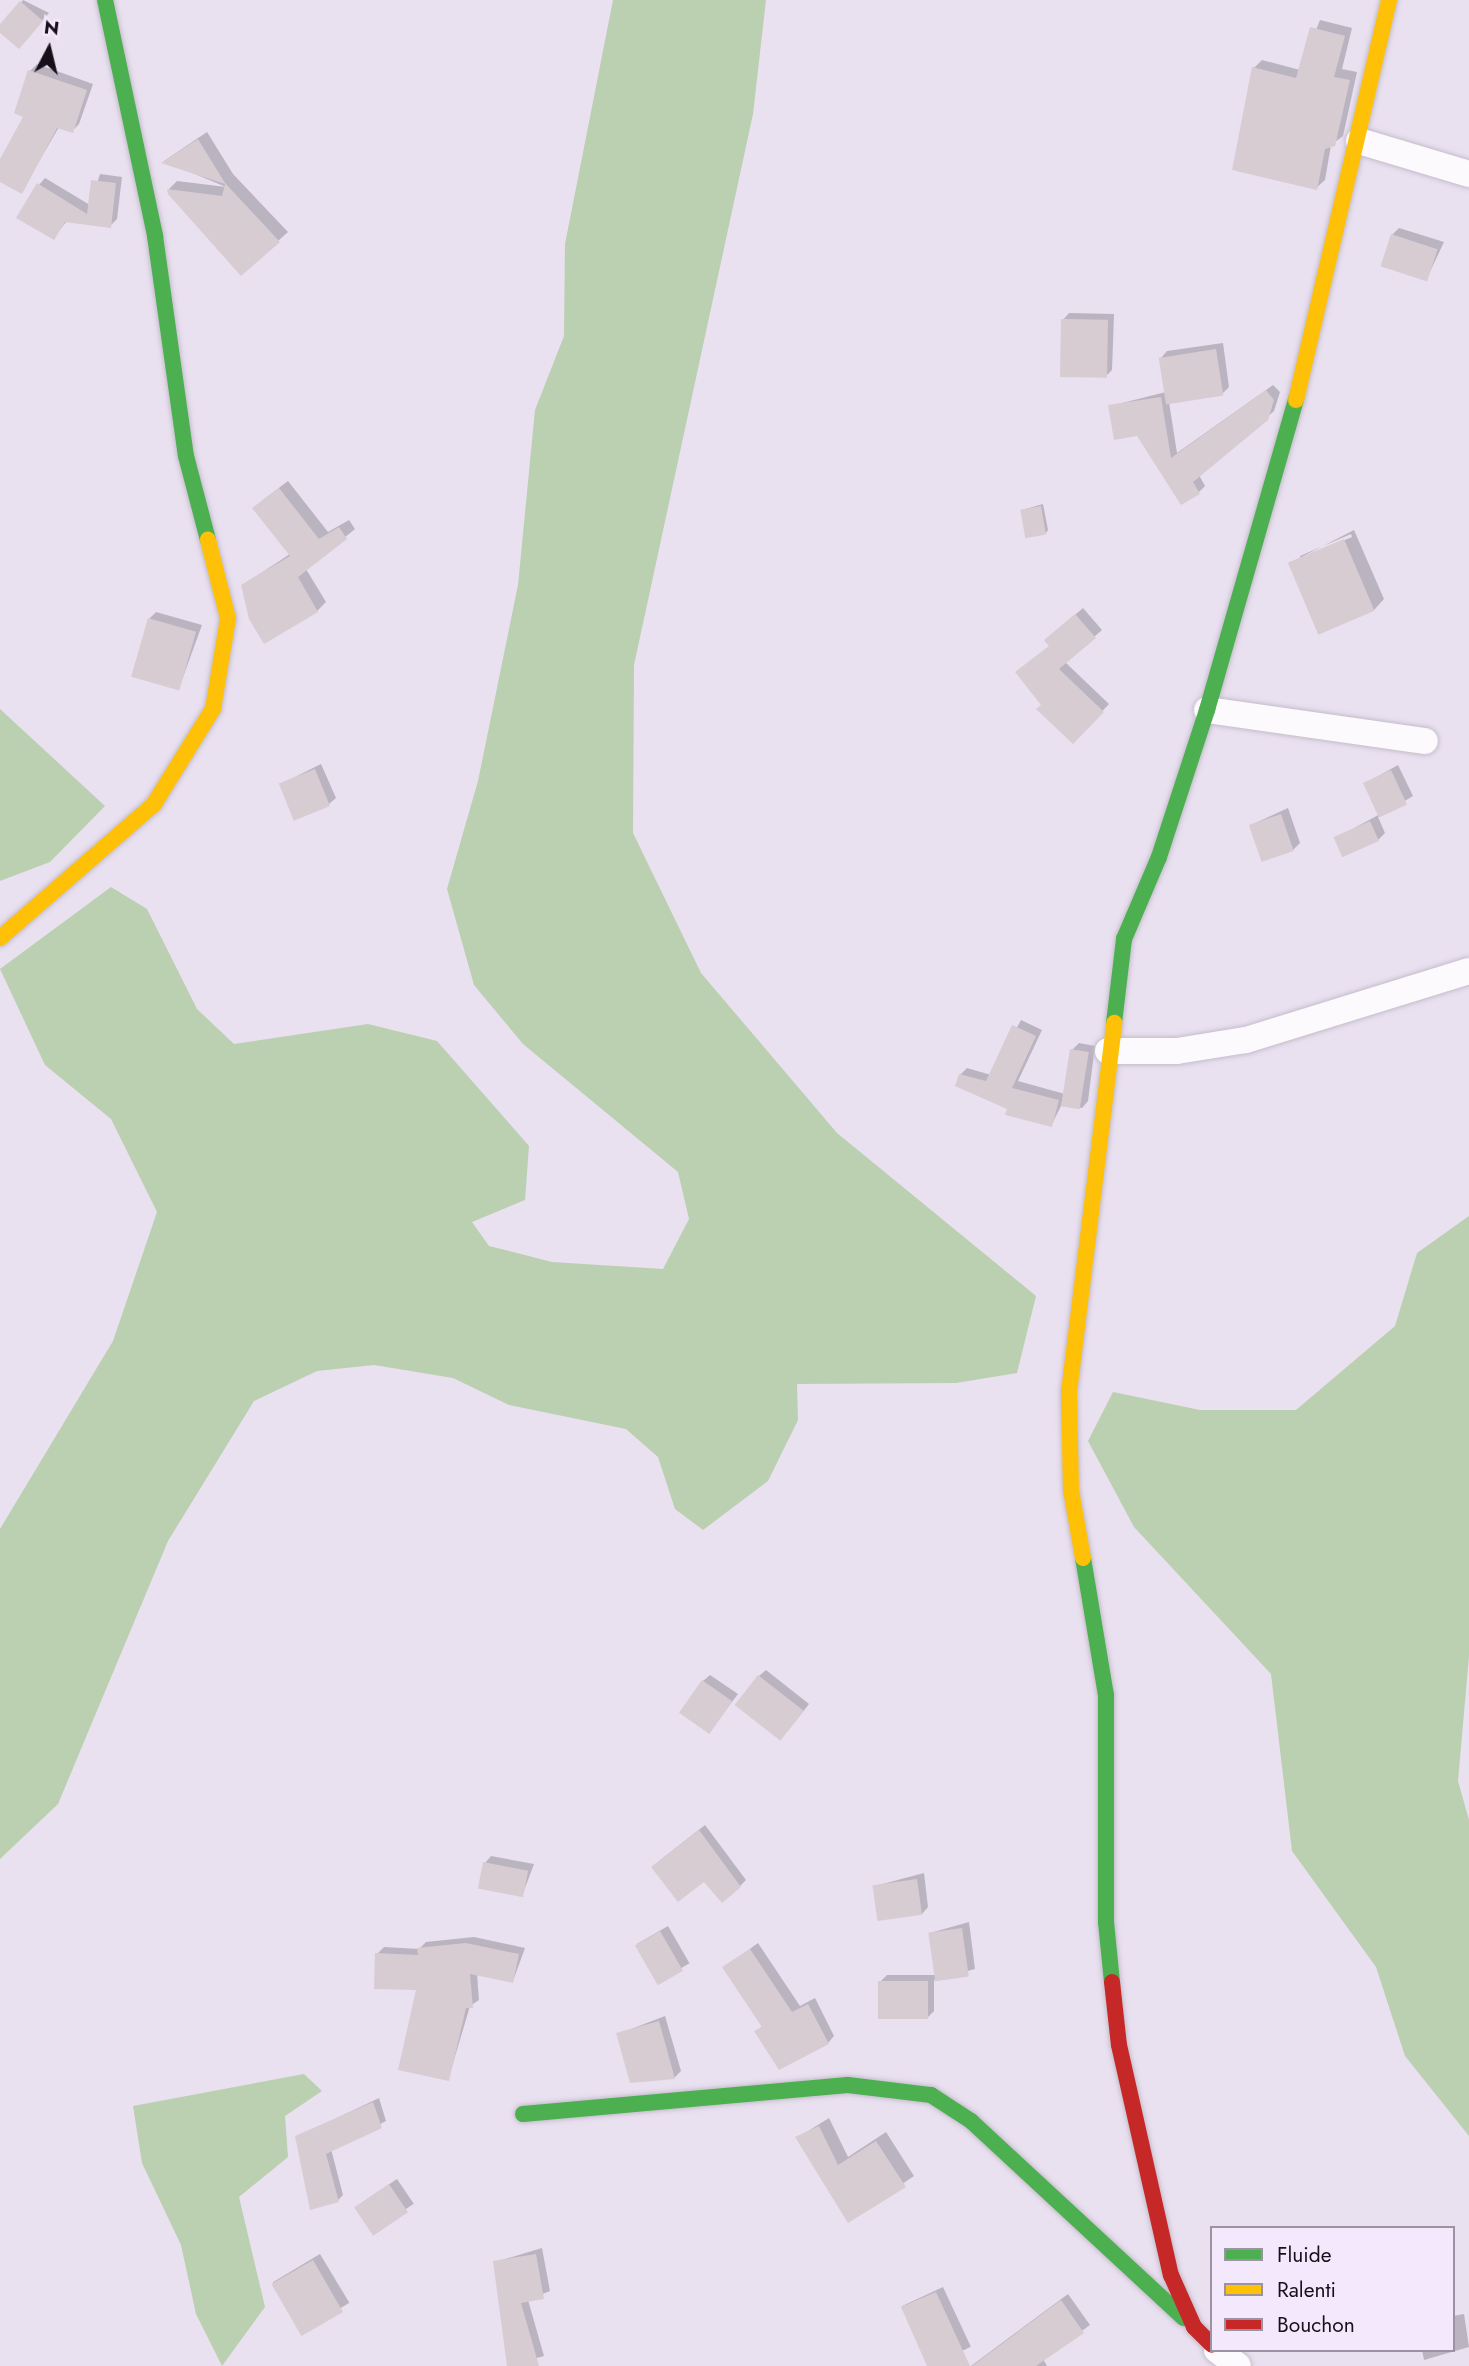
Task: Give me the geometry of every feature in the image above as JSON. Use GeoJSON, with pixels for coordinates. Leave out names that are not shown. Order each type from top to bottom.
{"type":"FeatureCollection","features":[{"type":"Feature","properties":{"kind":"street"},"geometry":{"type":"LineString","coordinates":[[0,938],[154,804],[214,709],[224,669],[228,618],[186,456],[155,236],[105,0]]}},
{"type":"Feature","properties":{"kind":"street"},"geometry":{"type":"LineString","coordinates":[[1194,2327],[1156,2222],[1117,2033],[1106,1922],[1106,1695],[1071,1490],[1069,1392],[1108,1051],[1124,939],[1159,857],[1207,710],[1319,318],[1389,0]]}},
{"type":"Feature","properties":{"kind":"street"},"geometry":{"type":"LineString","coordinates":[[1359,141],[1469,174]]}},
{"type":"Feature","properties":{"kind":"street"},"geometry":{"type":"LineString","coordinates":[[1207,710],[1425,741]]}},
{"type":"Feature","properties":{"kind":"street"},"geometry":{"type":"LineString","coordinates":[[1108,1051],[1177,1051],[1246,1040],[1469,971]]}},
{"type":"Feature","properties":{"kind":"street"},"geometry":{"type":"LineString","coordinates":[[523,2114],[848,2085],[931,2095],[971,2121],[1210,2343]]}},
{"type":"Feature","properties":{"kind":"street"},"geometry":{"type":"LineString","coordinates":[[1220,2352],[1238,2366]]}},
{"type":"Feature","properties":{"kind":"green space"},"geometry":{"type":"Polygon","coordinates":[[[613,0],[766,0],[753,114],[634,665],[633,833],[701,973],[837,1133],[1036,1296],[1017,1373],[956,1383],[797,1384],[798,1420],[768,1481],[703,1530],[675,1509],[658,1457],[626,1429],[509,1405],[453,1378],[374,1365],[317,1371],[254,1401],[168,1541],[58,1804],[0,1859],[0,1529],[113,1341],[157,1212],[111,1119],[45,1065],[0,969],[111,887],[147,909],[197,1009],[234,1044],[368,1024],[437,1041],[529,1146],[525,1200],[472,1222],[489,1246],[552,1262],[663,1269],[689,1219],[678,1172],[523,1044],[474,985],[447,889],[478,781],[518,585],[535,410],[564,336],[565,244],[613,0]]]}},
{"type":"Feature","properties":{"kind":"green space"},"geometry":{"type":"Polygon","coordinates":[[[0,709],[105,806],[50,862],[0,881],[0,709]]]}},
{"type":"Feature","properties":{"kind":"green space"},"geometry":{"type":"Polygon","coordinates":[[[1469,1216],[1469,1656],[1458,1781],[1469,1820],[1469,2136],[1405,2056],[1376,1967],[1292,1851],[1271,1674],[1134,1527],[1088,1441],[1113,1392],[1200,1410],[1296,1410],[1395,1326],[1417,1253],[1469,1216]]]}},
{"type":"Feature","properties":{"kind":"green space"},"geometry":{"type":"Polygon","coordinates":[[[304,2074],[322,2091],[285,2116],[288,2157],[239,2197],[265,2307],[222,2366],[196,2314],[181,2245],[142,2163],[133,2106],[304,2074]]]}},
{"type":"Feature","properties":{"kind":"building"},"geometry":{"type":"Polygon","coordinates":[[[20,1],[43,21],[19,49],[0,33],[0,24],[20,1]]]}},
{"type":"Feature","properties":{"kind":"building"},"geometry":{"type":"Polygon","coordinates":[[[1310,27],[1345,36],[1334,77],[1350,80],[1335,146],[1325,149],[1317,190],[1232,170],[1252,67],[1296,78],[1310,27]]]}},
{"type":"Feature","properties":{"kind":"building"},"geometry":{"type":"Polygon","coordinates":[[[28,70],[87,90],[73,133],[57,128],[22,194],[0,182],[0,159],[23,117],[14,113],[28,70]]]}},
{"type":"Feature","properties":{"kind":"building"},"geometry":{"type":"Polygon","coordinates":[[[198,139],[225,183],[280,242],[241,276],[168,194],[167,189],[222,196],[225,184],[161,163],[198,139]]]}},
{"type":"Feature","properties":{"kind":"building"},"geometry":{"type":"Polygon","coordinates":[[[91,180],[116,183],[111,228],[65,222],[54,240],[16,218],[37,183],[87,214],[91,180]]]}},
{"type":"Feature","properties":{"kind":"building"},"geometry":{"type":"Polygon","coordinates":[[[1391,234],[1438,249],[1427,281],[1380,266],[1391,234]]]}},
{"type":"Feature","properties":{"kind":"building"},"geometry":{"type":"Polygon","coordinates":[[[1061,319],[1108,320],[1107,378],[1060,377],[1061,319]]]}},
{"type":"Feature","properties":{"kind":"building"},"geometry":{"type":"Polygon","coordinates":[[[1216,349],[1223,395],[1166,404],[1159,358],[1216,349]]]}},
{"type":"Feature","properties":{"kind":"building"},"geometry":{"type":"Polygon","coordinates":[[[1266,390],[1274,400],[1268,420],[1193,482],[1200,494],[1181,505],[1137,436],[1114,440],[1108,405],[1161,397],[1171,458],[1266,390]]]}},
{"type":"Feature","properties":{"kind":"building"},"geometry":{"type":"Polygon","coordinates":[[[279,488],[319,539],[339,527],[347,539],[298,577],[318,612],[264,644],[249,619],[241,585],[290,556],[252,508],[279,488]]]}},
{"type":"Feature","properties":{"kind":"building"},"geometry":{"type":"Polygon","coordinates":[[[1041,506],[1046,535],[1025,538],[1020,510],[1041,506]]]}},
{"type":"Feature","properties":{"kind":"building"},"geometry":{"type":"Polygon","coordinates":[[[1344,539],[1374,611],[1318,635],[1288,563],[1344,539]]]}},
{"type":"Feature","properties":{"kind":"building"},"geometry":{"type":"Polygon","coordinates":[[[1075,614],[1096,638],[1059,669],[1104,712],[1073,744],[1036,709],[1041,705],[1015,672],[1049,646],[1044,640],[1075,614]]]}},
{"type":"Feature","properties":{"kind":"building"},"geometry":{"type":"Polygon","coordinates":[[[148,618],[196,632],[179,690],[131,677],[148,618]]]}},
{"type":"Feature","properties":{"kind":"building"},"geometry":{"type":"Polygon","coordinates":[[[315,769],[330,806],[294,821],[279,784],[315,769]]]}},
{"type":"Feature","properties":{"kind":"building"},"geometry":{"type":"Polygon","coordinates":[[[1391,770],[1407,804],[1379,818],[1363,783],[1391,770]]]}},
{"type":"Feature","properties":{"kind":"building"},"geometry":{"type":"Polygon","coordinates":[[[1281,814],[1294,851],[1262,862],[1249,825],[1281,814]]]}},
{"type":"Feature","properties":{"kind":"building"},"geometry":{"type":"Polygon","coordinates":[[[1370,821],[1379,841],[1342,857],[1333,837],[1370,821]]]}},
{"type":"Feature","properties":{"kind":"building"},"geometry":{"type":"Polygon","coordinates":[[[1012,1025],[1036,1036],[1012,1088],[1059,1100],[1052,1127],[1005,1115],[1007,1109],[955,1086],[959,1074],[986,1081],[1012,1025]]]}},
{"type":"Feature","properties":{"kind":"building"},"geometry":{"type":"Polygon","coordinates":[[[1070,1049],[1089,1052],[1080,1109],[1061,1106],[1070,1049]]]}},
{"type":"Feature","properties":{"kind":"building"},"geometry":{"type":"Polygon","coordinates":[[[758,1675],[804,1711],[780,1741],[735,1705],[758,1675]]]}},
{"type":"Feature","properties":{"kind":"building"},"geometry":{"type":"Polygon","coordinates":[[[702,1680],[732,1701],[709,1734],[679,1713],[702,1680]]]}},
{"type":"Feature","properties":{"kind":"building"},"geometry":{"type":"Polygon","coordinates":[[[699,1830],[741,1887],[722,1903],[704,1882],[678,1902],[651,1867],[699,1830]]]}},
{"type":"Feature","properties":{"kind":"building"},"geometry":{"type":"Polygon","coordinates":[[[483,1862],[528,1871],[523,1897],[478,1889],[483,1862]]]}},
{"type":"Feature","properties":{"kind":"building"},"geometry":{"type":"Polygon","coordinates":[[[917,1879],[922,1915],[877,1921],[872,1885],[917,1879]]]}},
{"type":"Feature","properties":{"kind":"building"},"geometry":{"type":"Polygon","coordinates":[[[962,1928],[969,1977],[935,1981],[928,1933],[962,1928]]]}},
{"type":"Feature","properties":{"kind":"building"},"geometry":{"type":"Polygon","coordinates":[[[660,1931],[683,1971],[658,1985],[635,1946],[660,1931]]]}},
{"type":"Feature","properties":{"kind":"building"},"geometry":{"type":"Polygon","coordinates":[[[466,1943],[519,1954],[513,1983],[470,1974],[473,2008],[466,2008],[449,2081],[398,2070],[416,1990],[374,1989],[375,1953],[418,1955],[417,1948],[466,1943]]]}},
{"type":"Feature","properties":{"kind":"building"},"geometry":{"type":"Polygon","coordinates":[[[750,1949],[792,2012],[808,2004],[829,2044],[779,2070],[754,2031],[762,2027],[722,1967],[750,1949]]]}},
{"type":"Feature","properties":{"kind":"building"},"geometry":{"type":"Polygon","coordinates":[[[878,1981],[928,1981],[928,2019],[878,2019],[878,1981]]]}},
{"type":"Feature","properties":{"kind":"building"},"geometry":{"type":"Polygon","coordinates":[[[659,2021],[675,2079],[630,2083],[616,2033],[659,2021]]]}},
{"type":"Feature","properties":{"kind":"building"},"geometry":{"type":"Polygon","coordinates":[[[373,2102],[382,2128],[326,2154],[339,2202],[310,2210],[295,2136],[373,2102]]]}},
{"type":"Feature","properties":{"kind":"building"},"geometry":{"type":"Polygon","coordinates":[[[819,2126],[838,2165],[876,2141],[906,2187],[848,2223],[795,2137],[819,2126]]]}},
{"type":"Feature","properties":{"kind":"building"},"geometry":{"type":"Polygon","coordinates":[[[389,2184],[408,2212],[373,2236],[354,2207],[389,2184]]]}},
{"type":"Feature","properties":{"kind":"building"},"geometry":{"type":"Polygon","coordinates":[[[536,2254],[544,2299],[521,2303],[539,2366],[507,2366],[493,2261],[536,2254]]]}},
{"type":"Feature","properties":{"kind":"building"},"geometry":{"type":"Polygon","coordinates":[[[313,2260],[343,2312],[301,2336],[271,2284],[313,2260]]]}},
{"type":"Feature","properties":{"kind":"building"},"geometry":{"type":"Polygon","coordinates":[[[936,2292],[970,2366],[927,2366],[901,2307],[936,2292]]]}},
{"type":"Feature","properties":{"kind":"building"},"geometry":{"type":"Polygon","coordinates":[[[1061,2300],[1084,2333],[1036,2366],[972,2366],[1061,2300]]]}},
{"type":"Feature","properties":{"kind":"traffic: fast"},"geometry":{"type":"LineString","coordinates":[[105,0],[155,236],[186,456],[208,540]]}},
{"type":"Feature","properties":{"kind":"traffic: fast"},"geometry":{"type":"LineString","coordinates":[[1114,1023],[1124,939],[1159,857],[1207,710],[1296,400]]}},
{"type":"Feature","properties":{"kind":"traffic: fast"},"geometry":{"type":"LineString","coordinates":[[1083,1558],[1106,1695],[1106,1922],[1112,1982]]}},
{"type":"Feature","properties":{"kind":"traffic: fast"},"geometry":{"type":"LineString","coordinates":[[523,2114],[848,2085],[931,2095],[971,2121],[1184,2318]]}},
{"type":"Feature","properties":{"kind":"traffic: slow"},"geometry":{"type":"LineString","coordinates":[[1296,400],[1389,0]]}},
{"type":"Feature","properties":{"kind":"traffic: slow"},"geometry":{"type":"LineString","coordinates":[[0,938],[154,804],[213,709],[228,618],[208,540]]}},
{"type":"Feature","properties":{"kind":"traffic: slow"},"geometry":{"type":"LineString","coordinates":[[1083,1558],[1071,1490],[1069,1392],[1114,1023]]}},
{"type":"Feature","properties":{"kind":"traffic: jam"},"geometry":{"type":"LineString","coordinates":[[1112,1982],[1119,2045],[1171,2275],[1194,2327],[1210,2343]]}}]}
